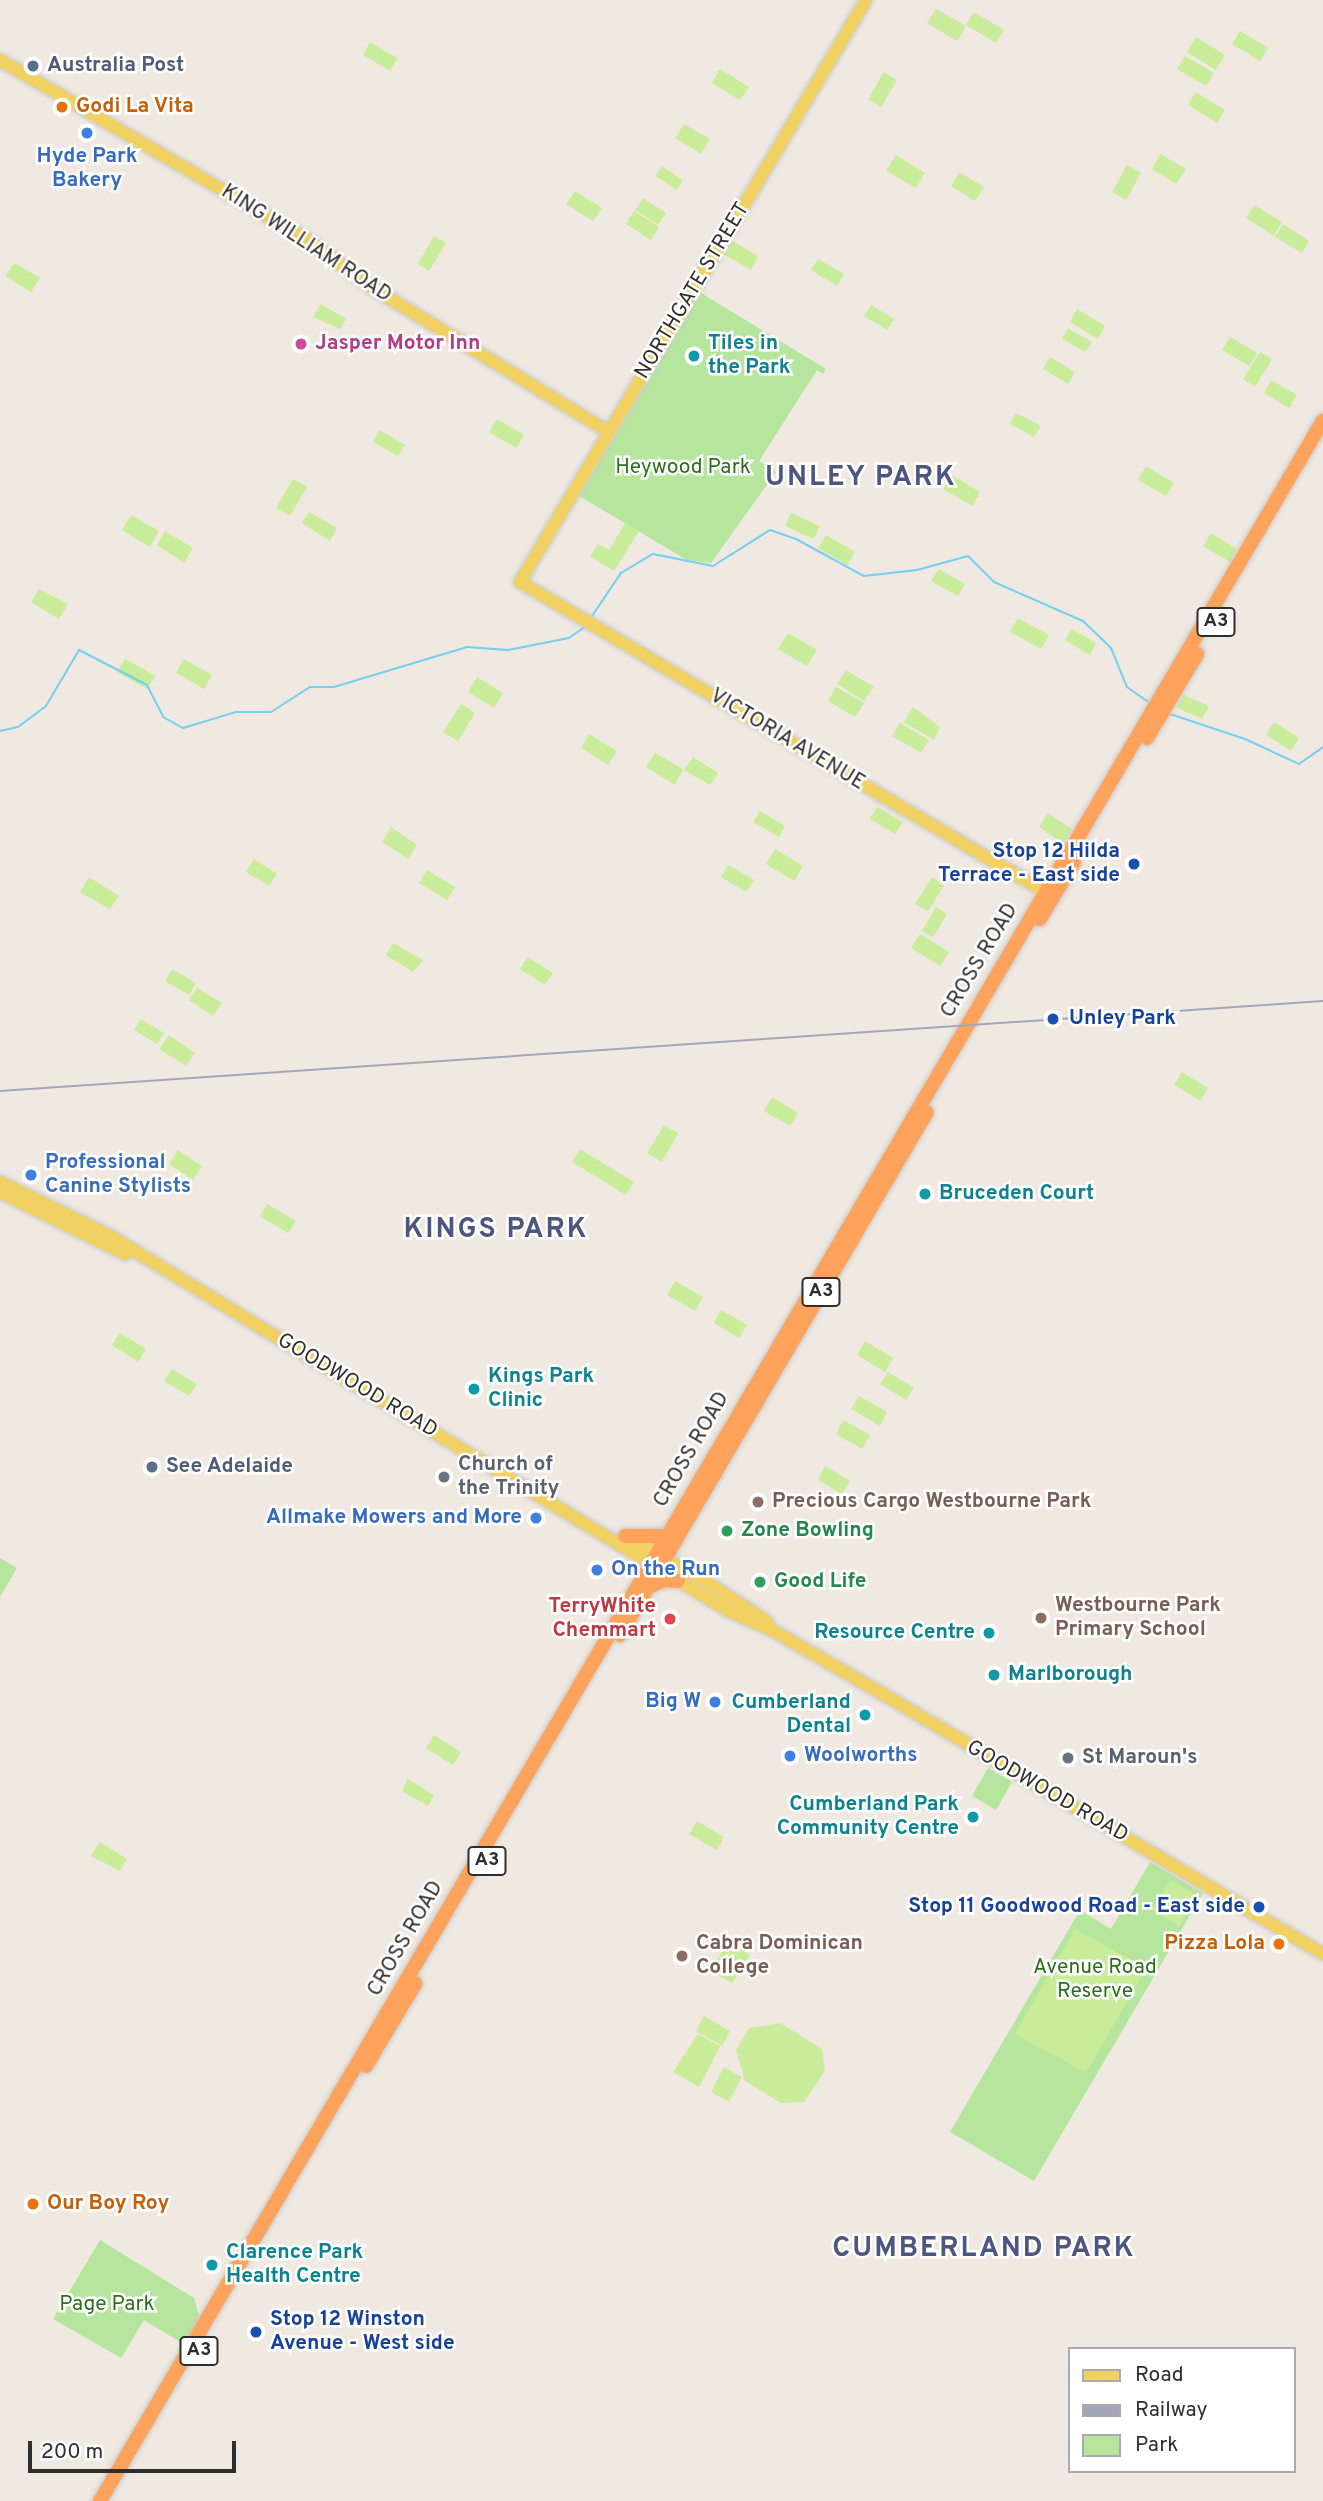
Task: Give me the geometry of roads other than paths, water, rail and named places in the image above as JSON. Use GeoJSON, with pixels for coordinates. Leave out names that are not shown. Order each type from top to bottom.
{"type":"FeatureCollection","features":[{"type":"Feature","properties":{"kind":"highway","name":"CROSS ROAD"},"geometry":{"type":"LineString","coordinates":[[583,1688],[633,1593],[653,1559],[672,1536],[896,1156],[1159,708],[1323,421]]}},
{"type":"Feature","properties":{"kind":"highway","name":"CROSS ROAD"},"geometry":{"type":"LineString","coordinates":[[1159,708],[1323,438]]}},
{"type":"Feature","properties":{"kind":"highway"},"geometry":{"type":"LineString","coordinates":[[625,1536],[672,1536]]}},
{"type":"Feature","properties":{"kind":"highway","name":"CROSS ROAD"},"geometry":{"type":"LineString","coordinates":[[100,2501],[117,2483],[583,1688],[648,1587],[653,1559]]}},
{"type":"Feature","properties":{"kind":"highway"},"geometry":{"type":"LineString","coordinates":[[648,1587],[679,1573]]}},
{"type":"Feature","properties":{"kind":"main road","name":"NORTHGATE STREET"},"geometry":{"type":"LineString","coordinates":[[520,582],[866,0]]}},
{"type":"Feature","properties":{"kind":"main road","name":"KING WILLIAM ROAD"},"geometry":{"type":"LineString","coordinates":[[0,60],[308,240],[371,287],[610,432]]}},
{"type":"Feature","properties":{"kind":"main road","name":"VICTORIA AVENUE"},"geometry":{"type":"LineString","coordinates":[[520,582],[1049,895]]}},
{"type":"Feature","properties":{"kind":"main road","name":"GOODWOOD ROAD"},"geometry":{"type":"LineString","coordinates":[[0,1182],[110,1236],[152,1265],[679,1573],[758,1628],[772,1630],[1323,1954]]}},
{"type":"Feature","properties":{"kind":"main road","name":"GOODWOOD ROAD"},"geometry":{"type":"LineString","coordinates":[[0,1192],[152,1265]]}},
{"type":"Feature","properties":{"kind":"main road","name":"GOODWOOD ROAD"},"geometry":{"type":"LineString","coordinates":[[598,1528],[625,1536],[653,1559]]}},
{"type":"Feature","properties":{"kind":"main road"},"geometry":{"type":"LineString","coordinates":[[672,1536],[679,1573]]}},
{"type":"Feature","properties":{"kind":"waterway"},"geometry":{"type":"LineString","coordinates":[[592,616],[621,573],[653,554],[713,566],[770,530],[796,539],[864,576],[917,570],[968,556],[994,582],[1083,621],[1111,648],[1127,687],[1150,703]]}},
{"type":"Feature","properties":{"kind":"waterway"},"geometry":{"type":"LineString","coordinates":[[0,731],[18,727],[46,706],[79,650],[147,685],[163,717],[183,728],[236,712],[271,712],[310,687],[334,687],[467,647],[508,650],[569,638],[585,627]]}},
{"type":"Feature","properties":{"kind":"waterway"},"geometry":{"type":"LineString","coordinates":[[1170,714],[1245,739],[1299,764],[1323,747]]}},
{"type":"Feature","properties":{"kind":"railway"},"geometry":{"type":"LineString","coordinates":[[0,1091],[1323,1001]]}},
{"type":"Feature","properties":{"kind":"place","name":"Australia Post"},"geometry":{"type":"Point","coordinates":[33,66]}},
{"type":"Feature","properties":{"kind":"place","name":"Godi La Vita"},"geometry":{"type":"Point","coordinates":[62,107]}},
{"type":"Feature","properties":{"kind":"place","name":"Hyde Park Bakery"},"geometry":{"type":"Point","coordinates":[87,133]}},
{"type":"Feature","properties":{"kind":"place","name":"Jasper Motor Inn"},"geometry":{"type":"Point","coordinates":[301,344]}},
{"type":"Feature","properties":{"kind":"place","name":"Tiles in the Park"},"geometry":{"type":"Point","coordinates":[694,356]}},
{"type":"Feature","properties":{"kind":"place","name":"Stop 12 Hilda Terrace - East side"},"geometry":{"type":"Point","coordinates":[1134,864]}},
{"type":"Feature","properties":{"kind":"place","name":"Unley Park"},"geometry":{"type":"Point","coordinates":[1053,1019]}},
{"type":"Feature","properties":{"kind":"place","name":"Professional Canine Stylists"},"geometry":{"type":"Point","coordinates":[31,1175]}},
{"type":"Feature","properties":{"kind":"place","name":"Bruceden Court"},"geometry":{"type":"Point","coordinates":[925,1194]}},
{"type":"Feature","properties":{"kind":"place","name":"Kings Park Clinic"},"geometry":{"type":"Point","coordinates":[474,1389]}},
{"type":"Feature","properties":{"kind":"place","name":"See Adelaide"},"geometry":{"type":"Point","coordinates":[152,1467]}},
{"type":"Feature","properties":{"kind":"place","name":"Church of the Trinity"},"geometry":{"type":"Point","coordinates":[444,1477]}},
{"type":"Feature","properties":{"kind":"place","name":"Precious Cargo Westbourne Park"},"geometry":{"type":"Point","coordinates":[758,1502]}},
{"type":"Feature","properties":{"kind":"place","name":"Allmake Mowers and More"},"geometry":{"type":"Point","coordinates":[536,1518]}},
{"type":"Feature","properties":{"kind":"place","name":"Zone Bowling"},"geometry":{"type":"Point","coordinates":[727,1531]}},
{"type":"Feature","properties":{"kind":"place","name":"On the Run"},"geometry":{"type":"Point","coordinates":[597,1570]}},
{"type":"Feature","properties":{"kind":"place","name":"Good Life"},"geometry":{"type":"Point","coordinates":[760,1582]}},
{"type":"Feature","properties":{"kind":"place","name":"Westbourne Park Primary School"},"geometry":{"type":"Point","coordinates":[1041,1618]}},
{"type":"Feature","properties":{"kind":"place","name":"TerryWhite Chemmart"},"geometry":{"type":"Point","coordinates":[670,1619]}},
{"type":"Feature","properties":{"kind":"place","name":"Resource Centre"},"geometry":{"type":"Point","coordinates":[989,1633]}},
{"type":"Feature","properties":{"kind":"place","name":"Marlborough"},"geometry":{"type":"Point","coordinates":[994,1675]}},
{"type":"Feature","properties":{"kind":"place","name":"Big W"},"geometry":{"type":"Point","coordinates":[715,1702]}},
{"type":"Feature","properties":{"kind":"place","name":"Cumberland Dental"},"geometry":{"type":"Point","coordinates":[865,1715]}},
{"type":"Feature","properties":{"kind":"place","name":"Woolworths"},"geometry":{"type":"Point","coordinates":[790,1756]}},
{"type":"Feature","properties":{"kind":"place","name":"St Maroun's"},"geometry":{"type":"Point","coordinates":[1068,1758]}},
{"type":"Feature","properties":{"kind":"place","name":"Cumberland Park Community Centre"},"geometry":{"type":"Point","coordinates":[973,1817]}},
{"type":"Feature","properties":{"kind":"place","name":"Stop 11 Goodwood Road - East side"},"geometry":{"type":"Point","coordinates":[1259,1907]}},
{"type":"Feature","properties":{"kind":"place","name":"Pizza Lola"},"geometry":{"type":"Point","coordinates":[1279,1944]}},
{"type":"Feature","properties":{"kind":"place","name":"Cabra Dominican College"},"geometry":{"type":"Point","coordinates":[682,1956]}},
{"type":"Feature","properties":{"kind":"place","name":"Our Boy Roy"},"geometry":{"type":"Point","coordinates":[33,2204]}},
{"type":"Feature","properties":{"kind":"place","name":"Clarence Park Health Centre"},"geometry":{"type":"Point","coordinates":[212,2265]}},
{"type":"Feature","properties":{"kind":"place","name":"Stop 12 Winston Avenue - West side"},"geometry":{"type":"Point","coordinates":[256,2332]}},
{"type":"Feature","properties":{"kind":"district","name":"UNLEY PARK"},"geometry":{"type":"Point","coordinates":[861,478]}},
{"type":"Feature","properties":{"kind":"district","name":"KINGS PARK"},"geometry":{"type":"Point","coordinates":[496,1230]}},
{"type":"Feature","properties":{"kind":"district","name":"CUMBERLAND PARK"},"geometry":{"type":"Point","coordinates":[984,2249]}},
{"type":"Feature","properties":{"kind":"park label","name":"Heywood Park"},"geometry":{"type":"Point","coordinates":[683,468]}},
{"type":"Feature","properties":{"kind":"park label","name":"Avenue Road Reserve"},"geometry":{"type":"Point","coordinates":[1095,1980]}},
{"type":"Feature","properties":{"kind":"park label","name":"Page Park"},"geometry":{"type":"Point","coordinates":[107,2305]}}]}
